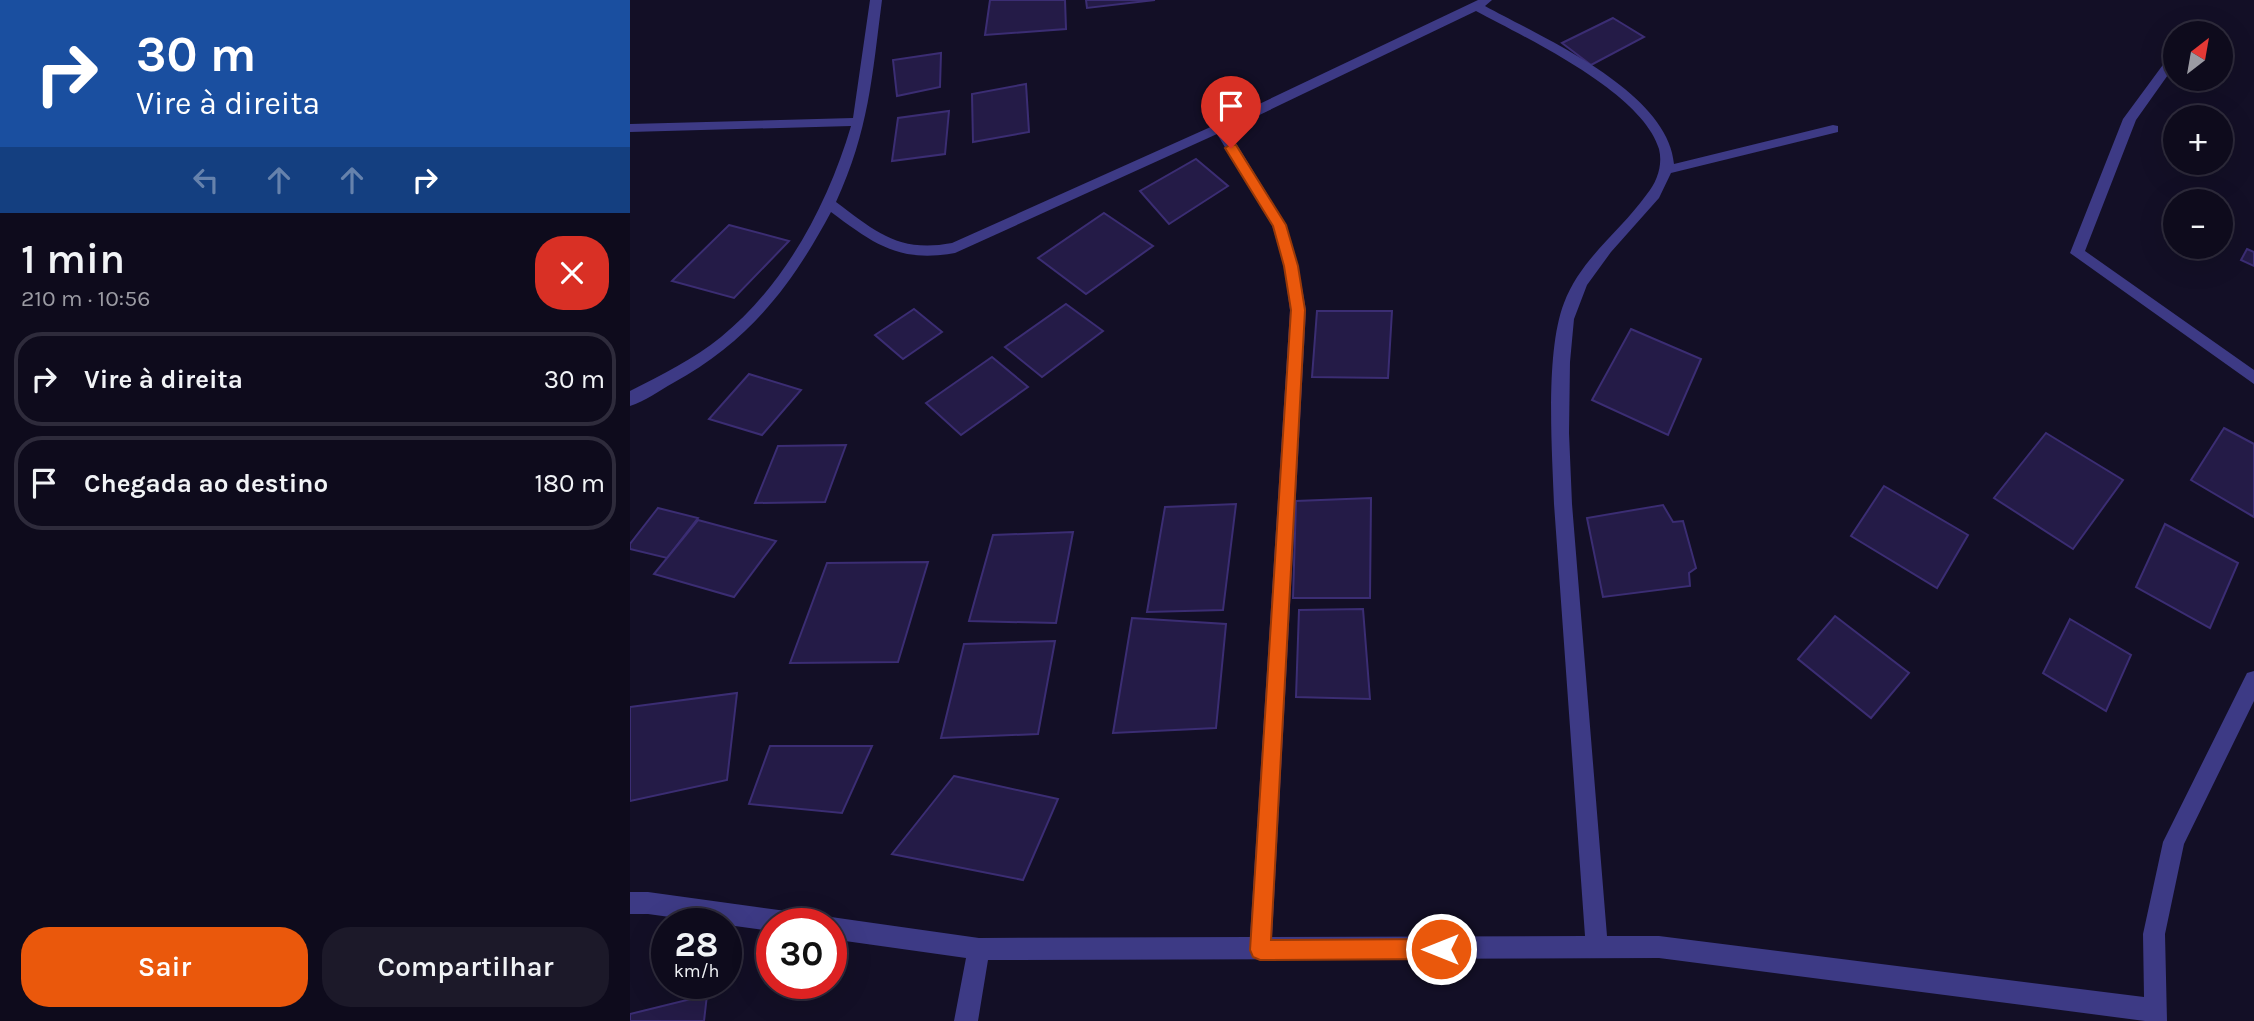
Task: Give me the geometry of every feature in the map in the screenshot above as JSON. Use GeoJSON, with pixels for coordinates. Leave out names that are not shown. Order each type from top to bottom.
{"type":"FeatureCollection","features":[{"type":"Feature","properties":{"kind":"street"},"geometry":{"type":"LineString","coordinates":[[630,399],[687,369],[737,332],[774,293],[806,244],[828,203],[859,122],[876,0]]}},
{"type":"Feature","properties":{"kind":"street"},"geometry":{"type":"LineString","coordinates":[[828,203],[888,245],[907,252],[931,254],[955,248],[1220,128],[1481,3],[1626,96],[1655,126],[1666,152],[1667,170],[1657,192],[1597,258],[1576,291],[1566,314],[1563,344],[1564,518],[1597,948]]}},
{"type":"Feature","properties":{"kind":"street"},"geometry":{"type":"LineString","coordinates":[[2163,73],[2130,119],[2077,253],[2254,378]]}},
{"type":"Feature","properties":{"kind":"street"},"geometry":{"type":"LineString","coordinates":[[630,128],[859,122]]}},
{"type":"Feature","properties":{"kind":"street"},"geometry":{"type":"LineString","coordinates":[[1220,128],[1279,225],[1291,266],[1298,310],[1260,950]]}},
{"type":"Feature","properties":{"kind":"street"},"geometry":{"type":"LineString","coordinates":[[1667,170],[1833,129]]}},
{"type":"Feature","properties":{"kind":"street"},"geometry":{"type":"LineString","coordinates":[[847,930],[979,949],[1659,947],[2156,1016],[2154,934],[2174,842],[2254,680]]}},
{"type":"Feature","properties":{"kind":"street"},"geometry":{"type":"LineString","coordinates":[[630,903],[648,903],[756,918]]}},
{"type":"Feature","properties":{"kind":"street"},"geometry":{"type":"LineString","coordinates":[[966,1021],[979,949]]}},
{"type":"Feature","properties":{"kind":"building"},"geometry":{"type":"Polygon","coordinates":[[[990,0],[1065,0],[1066,29],[985,35],[990,0]]]}},
{"type":"Feature","properties":{"kind":"building"},"geometry":{"type":"Polygon","coordinates":[[[1086,0],[1155,0],[1087,8],[1086,0]]]}},
{"type":"Feature","properties":{"kind":"building"},"geometry":{"type":"Polygon","coordinates":[[[1613,18],[1644,37],[1591,65],[1562,43],[1613,18]]]}},
{"type":"Feature","properties":{"kind":"building"},"geometry":{"type":"Polygon","coordinates":[[[941,53],[940,87],[897,96],[893,60],[941,53]]]}},
{"type":"Feature","properties":{"kind":"building"},"geometry":{"type":"Polygon","coordinates":[[[1026,84],[1029,132],[973,142],[972,94],[1026,84]]]}},
{"type":"Feature","properties":{"kind":"building"},"geometry":{"type":"Polygon","coordinates":[[[949,111],[945,154],[892,161],[898,118],[949,111]]]}},
{"type":"Feature","properties":{"kind":"building"},"geometry":{"type":"Polygon","coordinates":[[[1196,159],[1228,186],[1169,224],[1140,191],[1196,159]]]}},
{"type":"Feature","properties":{"kind":"building"},"geometry":{"type":"Polygon","coordinates":[[[1104,213],[1153,246],[1086,294],[1038,258],[1104,213]]]}},
{"type":"Feature","properties":{"kind":"building"},"geometry":{"type":"Polygon","coordinates":[[[729,225],[789,241],[734,298],[672,281],[729,225]]]}},
{"type":"Feature","properties":{"kind":"building"},"geometry":{"type":"Polygon","coordinates":[[[2247,249],[2254,252],[2254,266],[2241,260],[2247,249]]]}},
{"type":"Feature","properties":{"kind":"building"},"geometry":{"type":"Polygon","coordinates":[[[1066,304],[1103,331],[1042,377],[1005,347],[1066,304]]]}},
{"type":"Feature","properties":{"kind":"building"},"geometry":{"type":"Polygon","coordinates":[[[914,309],[942,332],[903,359],[875,335],[914,309]]]}},
{"type":"Feature","properties":{"kind":"building"},"geometry":{"type":"Polygon","coordinates":[[[1317,311],[1392,311],[1388,378],[1312,377],[1317,311]]]}},
{"type":"Feature","properties":{"kind":"building"},"geometry":{"type":"Polygon","coordinates":[[[1631,329],[1701,359],[1668,435],[1592,400],[1631,329]]]}},
{"type":"Feature","properties":{"kind":"building"},"geometry":{"type":"Polygon","coordinates":[[[992,357],[1028,387],[961,435],[926,403],[992,357]]]}},
{"type":"Feature","properties":{"kind":"building"},"geometry":{"type":"Polygon","coordinates":[[[749,374],[801,390],[762,435],[709,419],[749,374]]]}},
{"type":"Feature","properties":{"kind":"building"},"geometry":{"type":"Polygon","coordinates":[[[2224,428],[2254,444],[2254,517],[2191,480],[2224,428]]]}},
{"type":"Feature","properties":{"kind":"building"},"geometry":{"type":"Polygon","coordinates":[[[2046,433],[2123,480],[2073,549],[1994,498],[2046,433]]]}},
{"type":"Feature","properties":{"kind":"building"},"geometry":{"type":"Polygon","coordinates":[[[846,445],[825,502],[755,503],[778,446],[846,445]]]}},
{"type":"Feature","properties":{"kind":"building"},"geometry":{"type":"Polygon","coordinates":[[[1884,486],[1968,535],[1937,588],[1851,536],[1884,486]]]}},
{"type":"Feature","properties":{"kind":"building"},"geometry":{"type":"Polygon","coordinates":[[[1371,498],[1370,598],[1293,598],[1296,501],[1371,498]]]}},
{"type":"Feature","properties":{"kind":"building"},"geometry":{"type":"Polygon","coordinates":[[[1236,504],[1223,610],[1147,612],[1165,507],[1236,504]]]}},
{"type":"Feature","properties":{"kind":"building"},"geometry":{"type":"Polygon","coordinates":[[[1663,505],[1673,522],[1683,521],[1696,568],[1689,573],[1690,586],[1603,597],[1587,518],[1663,505]]]}},
{"type":"Feature","properties":{"kind":"building"},"geometry":{"type":"Polygon","coordinates":[[[658,508],[698,518],[667,558],[630,549],[630,544],[658,508]]]}},
{"type":"Feature","properties":{"kind":"building"},"geometry":{"type":"Polygon","coordinates":[[[698,520],[776,541],[734,597],[654,574],[698,520]]]}},
{"type":"Feature","properties":{"kind":"building"},"geometry":{"type":"Polygon","coordinates":[[[2165,524],[2238,563],[2210,628],[2136,587],[2165,524]]]}},
{"type":"Feature","properties":{"kind":"building"},"geometry":{"type":"Polygon","coordinates":[[[1073,532],[1056,623],[969,621],[993,535],[1073,532]]]}},
{"type":"Feature","properties":{"kind":"building"},"geometry":{"type":"Polygon","coordinates":[[[928,562],[898,662],[790,663],[827,563],[928,562]]]}},
{"type":"Feature","properties":{"kind":"building"},"geometry":{"type":"Polygon","coordinates":[[[1363,609],[1370,699],[1296,697],[1299,610],[1363,609]]]}},
{"type":"Feature","properties":{"kind":"building"},"geometry":{"type":"Polygon","coordinates":[[[1835,616],[1909,673],[1871,718],[1798,659],[1835,616]]]}},
{"type":"Feature","properties":{"kind":"building"},"geometry":{"type":"Polygon","coordinates":[[[1132,618],[1226,624],[1216,728],[1113,733],[1132,618]]]}},
{"type":"Feature","properties":{"kind":"building"},"geometry":{"type":"Polygon","coordinates":[[[2070,619],[2131,655],[2106,711],[2043,673],[2070,619]]]}},
{"type":"Feature","properties":{"kind":"building"},"geometry":{"type":"Polygon","coordinates":[[[1055,641],[1038,734],[941,738],[964,644],[1055,641]]]}},
{"type":"Feature","properties":{"kind":"building"},"geometry":{"type":"Polygon","coordinates":[[[737,693],[727,780],[630,801],[630,707],[737,693]]]}},
{"type":"Feature","properties":{"kind":"building"},"geometry":{"type":"Polygon","coordinates":[[[770,746],[872,746],[842,813],[749,804],[770,746]]]}},
{"type":"Feature","properties":{"kind":"building"},"geometry":{"type":"Polygon","coordinates":[[[954,776],[1058,799],[1023,880],[892,854],[954,776]]]}},
{"type":"Feature","properties":{"kind":"building"},"geometry":{"type":"Polygon","coordinates":[[[691,999],[707,999],[704,1021],[630,1021],[630,1014],[691,999]]]}},
{"type":"Feature","properties":{"kind":"route"},"geometry":{"type":"LineString","coordinates":[[1231,148],[1279,225],[1291,266],[1298,310],[1260,950],[1441,949]]}}]}
